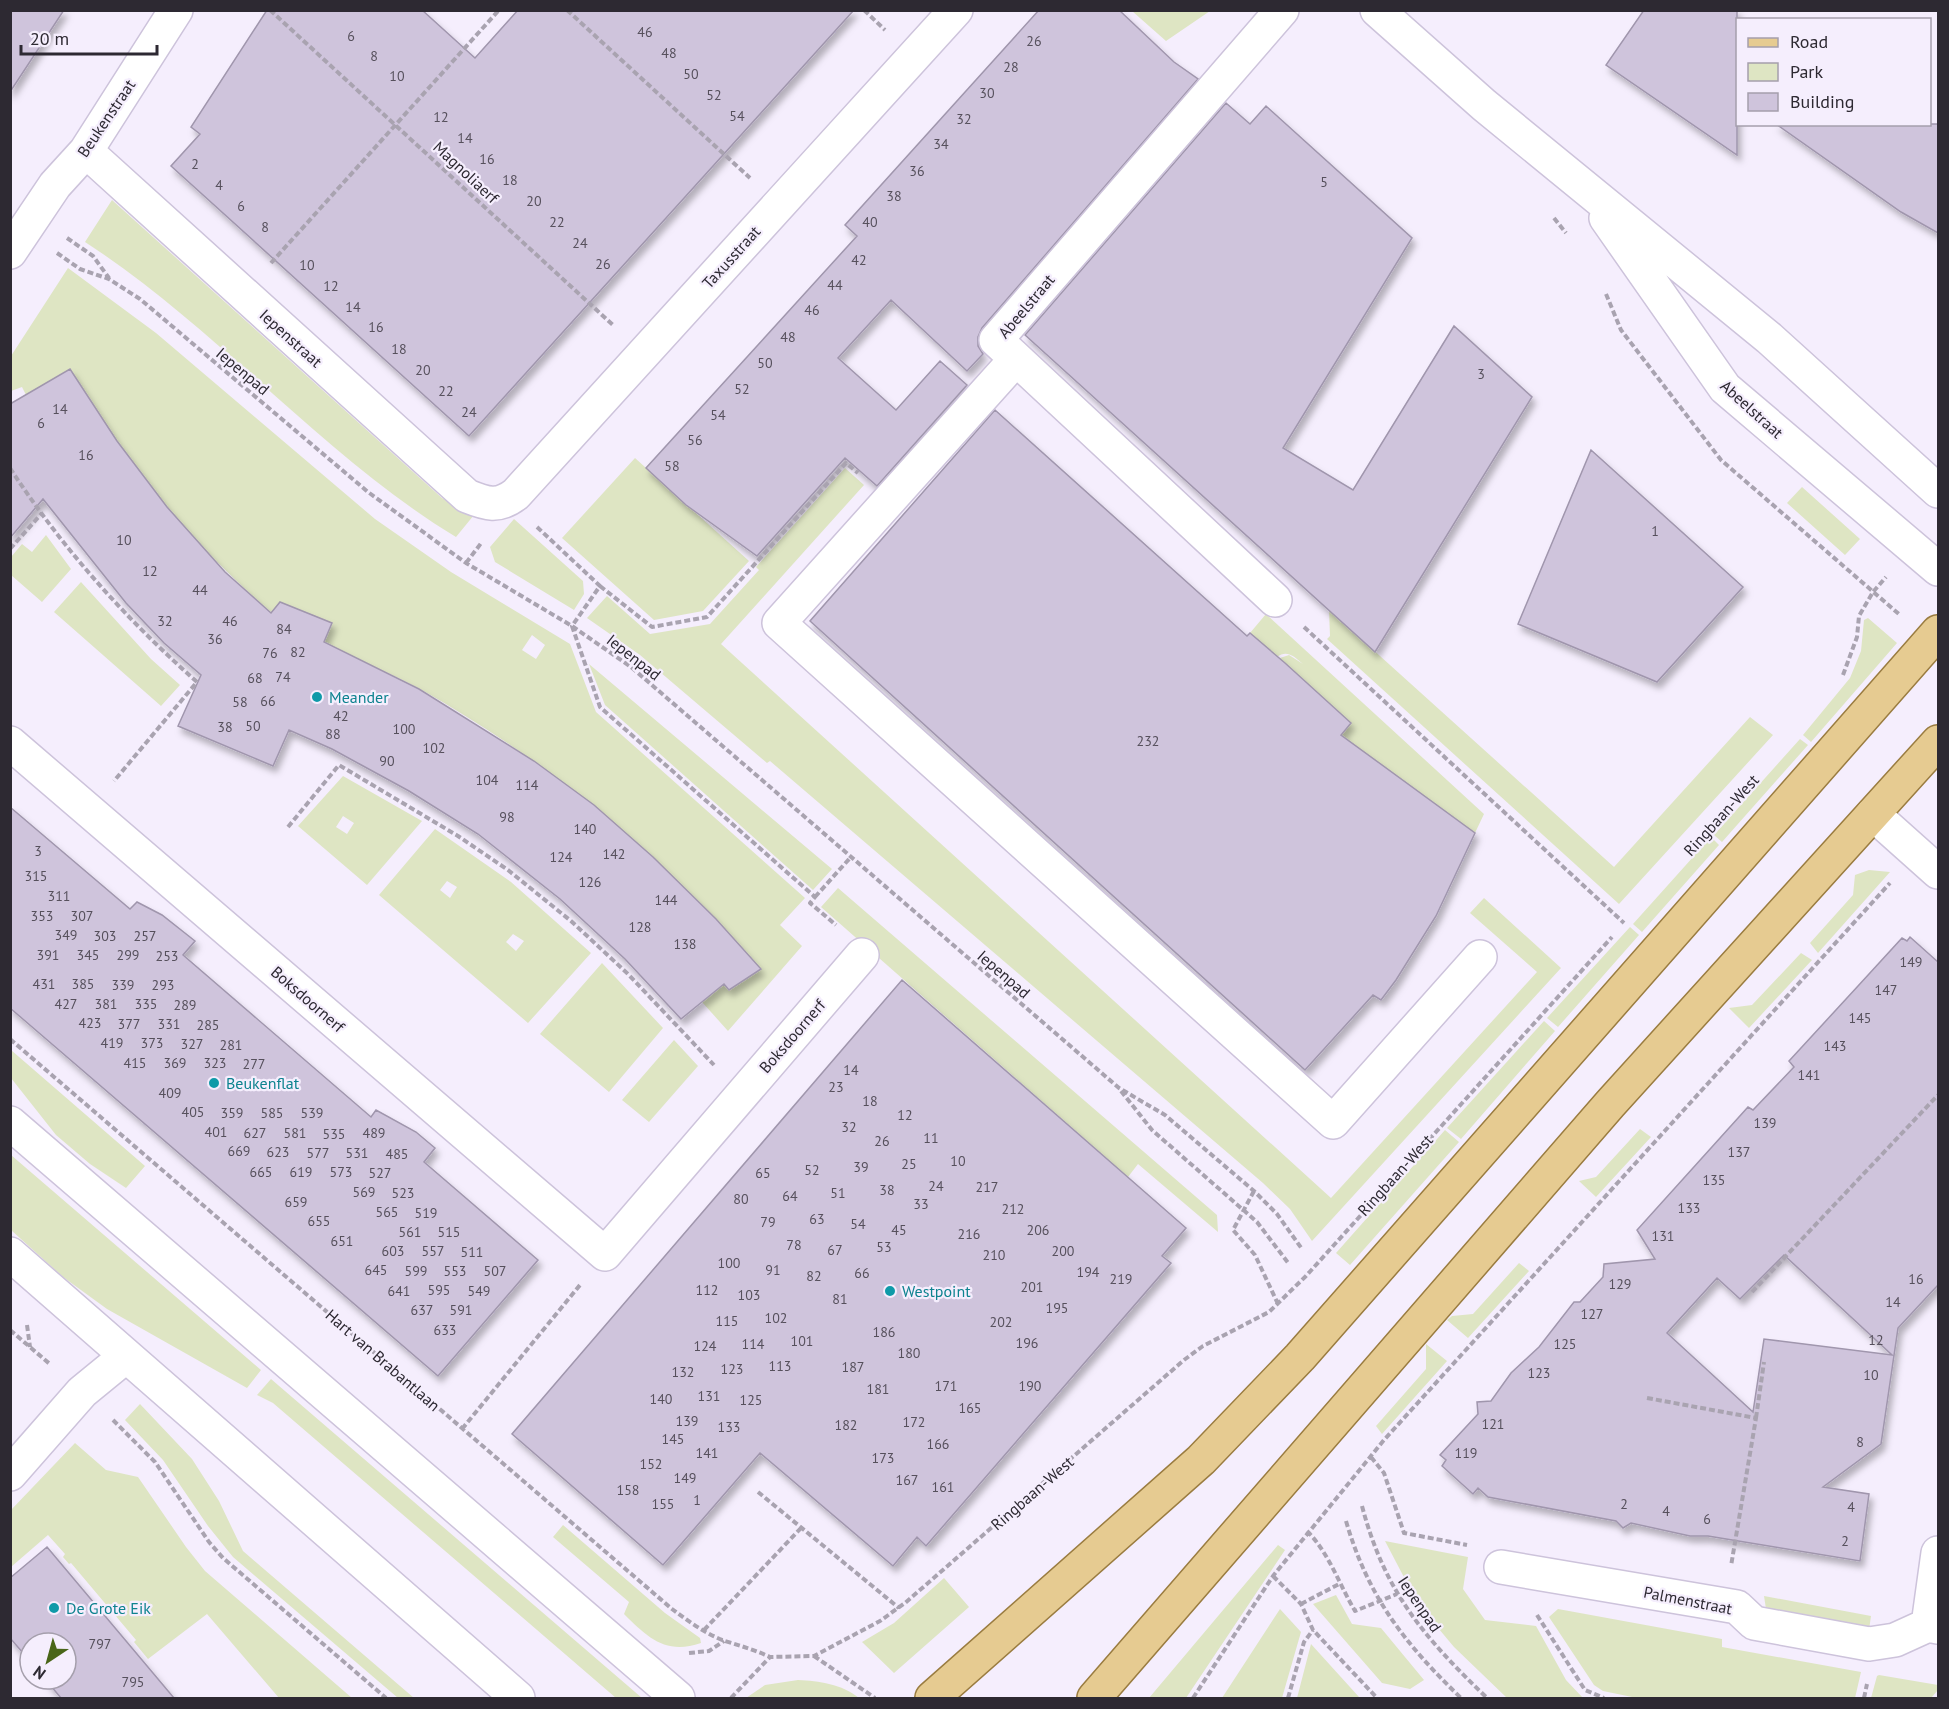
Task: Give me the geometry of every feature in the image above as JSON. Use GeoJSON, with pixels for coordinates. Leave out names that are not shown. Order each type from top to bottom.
{"type":"FeatureCollection","features":[{"type":"Feature","properties":{"kind":"main road"},"geometry":{"type":"LineString","coordinates":[[932,1698],[1201,1460],[1300,1357],[1938,632]]}},
{"type":"Feature","properties":{"kind":"main road"},"geometry":{"type":"LineString","coordinates":[[1094,1698],[1610,1104],[1938,742]]}},
{"type":"Feature","properties":{"kind":"street","name":"Beukenstraat"},"geometry":{"type":"LineString","coordinates":[[10,252],[55,185],[86,152],[176,10]]}},
{"type":"Feature","properties":{"kind":"street","name":"Taxusstraat"},"geometry":{"type":"LineString","coordinates":[[506,502],[644,354],[956,10]]}},
{"type":"Feature","properties":{"kind":"street","name":"Abeelstraat"},"geometry":{"type":"LineString","coordinates":[[1275,600],[996,340],[1282,10]]}},
{"type":"Feature","properties":{"kind":"street","name":"Abeelstraat"},"geometry":{"type":"LineString","coordinates":[[1377,10],[1484,105],[1769,338],[1938,491]]}},
{"type":"Feature","properties":{"kind":"street","name":"Iepenstraat"},"geometry":{"type":"LineString","coordinates":[[86,152],[467,496],[490,505],[506,502]]}},
{"type":"Feature","properties":{"kind":"street","name":"Abeelstraat"},"geometry":{"type":"LineString","coordinates":[[1582,185],[1725,388],[1938,569]]}},
{"type":"Feature","properties":{"kind":"street"},"geometry":{"type":"LineString","coordinates":[[1016,359],[779,623],[1333,1122],[1480,957]]}},
{"type":"Feature","properties":{"kind":"street","name":"Boksdoornerf"},"geometry":{"type":"LineString","coordinates":[[10,743],[605,1254],[862,955]]}},
{"type":"Feature","properties":{"kind":"street"},"geometry":{"type":"LineString","coordinates":[[1873,814],[1928,862]]}},
{"type":"Feature","properties":{"kind":"street"},"geometry":{"type":"LineString","coordinates":[[10,1123],[678,1698]]}},
{"type":"Feature","properties":{"kind":"street"},"geometry":{"type":"LineString","coordinates":[[10,1254],[518,1698]]}},
{"type":"Feature","properties":{"kind":"street"},"geometry":{"type":"LineString","coordinates":[[10,1474],[82,1392],[126,1356]]}},
{"type":"Feature","properties":{"kind":"street"},"geometry":{"type":"LineString","coordinates":[[1933,1626],[1938,1553]]}},
{"type":"Feature","properties":{"kind":"street","name":"Palmenstraat"},"geometry":{"type":"LineString","coordinates":[[1501,1567],[1737,1607],[1754,1623],[1869,1644],[1895,1640],[1933,1626]]}},
{"type":"Feature","properties":{"kind":"path","name":"Magnoliaerf"},"geometry":{"type":"LineString","coordinates":[[270,10],[644,354]]}},
{"type":"Feature","properties":{"kind":"path"},"geometry":{"type":"LineString","coordinates":[[243,295],[499,10]]}},
{"type":"Feature","properties":{"kind":"path"},"geometry":{"type":"LineString","coordinates":[[567,10],[779,204]]}},
{"type":"Feature","properties":{"kind":"path","name":"Iepenpad"},"geometry":{"type":"LineString","coordinates":[[109,279],[140,299],[368,492],[466,563],[572,626],[631,667],[1119,1088],[1165,1116],[1254,1191],[1277,1214],[1302,1249]]}},
{"type":"Feature","properties":{"kind":"path"},"geometry":{"type":"LineString","coordinates":[[506,502],[542,531],[600,586],[652,627],[707,617],[846,463],[860,475]]}},
{"type":"Feature","properties":{"kind":"path"},"geometry":{"type":"LineString","coordinates":[[10,468],[42,513],[114,603],[152,643],[196,682],[89,810]]}},
{"type":"Feature","properties":{"kind":"path"},"geometry":{"type":"LineString","coordinates":[[10,549],[42,513]]}},
{"type":"Feature","properties":{"kind":"path"},"geometry":{"type":"LineString","coordinates":[[1840,682],[1852,653],[1857,626],[1864,606],[1913,547]]}},
{"type":"Feature","properties":{"kind":"path"},"geometry":{"type":"LineString","coordinates":[[600,586],[572,626],[600,707],[815,897]]}},
{"type":"Feature","properties":{"kind":"path"},"geometry":{"type":"LineString","coordinates":[[1275,600],[1624,923]]}},
{"type":"Feature","properties":{"kind":"path"},"geometry":{"type":"LineString","coordinates":[[288,827],[339,765],[458,836],[553,906],[628,974],[707,1060],[746,1089]]}},
{"type":"Feature","properties":{"kind":"path"},"geometry":{"type":"LineString","coordinates":[[850,858],[810,903],[855,941],[862,955]]}},
{"type":"Feature","properties":{"kind":"path"},"geometry":{"type":"LineString","coordinates":[[1193,1698],[1273,1576],[1307,1531],[1371,1457],[1928,862]]}},
{"type":"Feature","properties":{"kind":"path","name":"Ringbaan-West"},"geometry":{"type":"LineString","coordinates":[[770,1657],[814,1656],[880,1622],[1184,1360],[1203,1346],[1259,1319],[1278,1304],[1632,914]]}},
{"type":"Feature","properties":{"kind":"path","name":"Hart van Brabantlaan"},"geometry":{"type":"LineString","coordinates":[[10,1039],[672,1609],[704,1630],[770,1657]]}},
{"type":"Feature","properties":{"kind":"path","name":"Iepenpad"},"geometry":{"type":"LineString","coordinates":[[1119,1088],[1152,1130],[1244,1209],[1273,1240],[1289,1263]]}},
{"type":"Feature","properties":{"kind":"path"},"geometry":{"type":"LineString","coordinates":[[1752,1293],[1938,1095]]}},
{"type":"Feature","properties":{"kind":"path"},"geometry":{"type":"LineString","coordinates":[[1254,1191],[1233,1230],[1255,1255],[1278,1304]]}},
{"type":"Feature","properties":{"kind":"path"},"geometry":{"type":"LineString","coordinates":[[462,1429],[605,1254]]}},
{"type":"Feature","properties":{"kind":"path"},"geometry":{"type":"LineString","coordinates":[[10,1330],[137,1442],[155,1462],[209,1542],[223,1558],[386,1698]]}},
{"type":"Feature","properties":{"kind":"path"},"geometry":{"type":"LineString","coordinates":[[1724,1605],[1764,1362]]}},
{"type":"Feature","properties":{"kind":"path"},"geometry":{"type":"LineString","coordinates":[[1647,1398],[1756,1418]]}},
{"type":"Feature","properties":{"kind":"path"},"geometry":{"type":"LineString","coordinates":[[1371,1457],[1384,1473],[1404,1533],[1471,1545],[1501,1567],[1543,1623],[1585,1690],[1604,1698]]}},
{"type":"Feature","properties":{"kind":"path"},"geometry":{"type":"LineString","coordinates":[[758,1492],[899,1608]]}},
{"type":"Feature","properties":{"kind":"path","name":"Iepenpad"},"geometry":{"type":"LineString","coordinates":[[1362,1506],[1379,1562],[1396,1594],[1427,1638],[1487,1698]]}},
{"type":"Feature","properties":{"kind":"path","name":"Iepenpad"},"geometry":{"type":"LineString","coordinates":[[1346,1521],[1361,1567],[1379,1602],[1412,1650],[1461,1698]]}},
{"type":"Feature","properties":{"kind":"path"},"geometry":{"type":"LineString","coordinates":[[704,1630],[802,1527]]}},
{"type":"Feature","properties":{"kind":"path"},"geometry":{"type":"LineString","coordinates":[[1307,1531],[1324,1547],[1339,1584],[1354,1611],[1396,1594]]}},
{"type":"Feature","properties":{"kind":"path"},"geometry":{"type":"LineString","coordinates":[[1273,1576],[1301,1604],[1313,1630],[1377,1698]]}},
{"type":"Feature","properties":{"kind":"path"},"geometry":{"type":"LineString","coordinates":[[1301,1604],[1339,1584]]}},
{"type":"Feature","properties":{"kind":"path"},"geometry":{"type":"LineString","coordinates":[[1288,1698],[1304,1642],[1313,1630]]}},
{"type":"Feature","properties":{"kind":"path"},"geometry":{"type":"LineString","coordinates":[[814,1656],[875,1698]]}},
{"type":"Feature","properties":{"kind":"path"},"geometry":{"type":"LineString","coordinates":[[731,1698],[770,1657]]}},
{"type":"Feature","properties":{"kind":"green space"},"geometry":{"type":"Polygon","coordinates":[[[1132,11],[1210,11],[1166,41],[1132,11]]]}},
{"type":"Feature","properties":{"kind":"green space"},"geometry":{"type":"Polygon","coordinates":[[[112,200],[442,498],[474,515],[456,537],[407,505],[360,469],[180,313],[134,276],[85,242],[112,200]]]}},
{"type":"Feature","properties":{"kind":"green space"},"geometry":{"type":"Polygon","coordinates":[[[68,268],[156,333],[375,519],[451,572],[570,644],[596,712],[805,898],[780,925],[802,946],[728,1031],[702,1002],[724,984],[729,990],[761,969],[683,887],[602,814],[516,749],[420,689],[321,642],[278,617],[26,395],[22,387],[11,391],[11,356],[68,268]],[[532,635],[522,650],[536,659],[545,645],[532,635]]]}},
{"type":"Feature","properties":{"kind":"green space"},"geometry":{"type":"Polygon","coordinates":[[[635,458],[749,561],[703,611],[654,620],[562,538],[635,458]]]}},
{"type":"Feature","properties":{"kind":"green space"},"geometry":{"type":"Polygon","coordinates":[[[845,468],[864,485],[721,644],[1331,1198],[1537,972],[1470,913],[1484,898],[1561,968],[1312,1241],[1290,1209],[1263,1183],[770,761],[767,763],[640,655],[587,618],[607,596],[650,634],[710,624],[759,570],[756,567],[845,468]]]}},
{"type":"Feature","properties":{"kind":"green space"},"geometry":{"type":"Polygon","coordinates":[[[1802,487],[1860,539],[1845,555],[1787,503],[1802,487]]]}},
{"type":"Feature","properties":{"kind":"green space"},"geometry":{"type":"Polygon","coordinates":[[[514,519],[583,581],[584,594],[574,610],[495,562],[490,547],[514,519]]]}},
{"type":"Feature","properties":{"kind":"green space"},"geometry":{"type":"Polygon","coordinates":[[[46,535],[71,569],[42,602],[11,575],[11,557],[22,544],[32,552],[46,535]]]}},
{"type":"Feature","properties":{"kind":"green space"},"geometry":{"type":"Polygon","coordinates":[[[81,582],[151,659],[180,685],[161,706],[54,612],[81,582]]]}},
{"type":"Feature","properties":{"kind":"green space"},"geometry":{"type":"Polygon","coordinates":[[[1329,610],[1614,867],[1750,717],[1773,735],[1619,904],[1327,639],[1330,636],[1329,610]]]}},
{"type":"Feature","properties":{"kind":"green space"},"geometry":{"type":"Polygon","coordinates":[[[1266,614],[1484,814],[1475,833],[1341,735],[1351,723],[1285,663],[1277,659],[1289,655],[1303,664],[1288,654],[1277,657],[1250,633],[1266,614]]]}},
{"type":"Feature","properties":{"kind":"green space"},"geometry":{"type":"Polygon","coordinates":[[[1868,618],[1897,643],[1811,742],[1803,735],[1850,678],[1861,651],[1864,620],[1868,618]]]}},
{"type":"Feature","properties":{"kind":"green space"},"geometry":{"type":"Polygon","coordinates":[[[589,664],[832,869],[813,890],[605,705],[589,664]]]}},
{"type":"Feature","properties":{"kind":"green space"},"geometry":{"type":"Polygon","coordinates":[[[1800,739],[1808,745],[1722,842],[1714,835],[1800,739]]]}},
{"type":"Feature","properties":{"kind":"green space"},"geometry":{"type":"Polygon","coordinates":[[[343,776],[422,821],[367,885],[298,826],[343,776]],[[343,816],[336,827],[347,834],[354,823],[343,816]]]}},
{"type":"Feature","properties":{"kind":"green space"},"geometry":{"type":"Polygon","coordinates":[[[435,829],[511,882],[591,953],[528,1023],[379,895],[435,829]],[[447,881],[440,890],[450,898],[457,887],[447,881]],[[513,934],[506,942],[516,951],[524,941],[513,934]]]}},
{"type":"Feature","properties":{"kind":"green space"},"geometry":{"type":"Polygon","coordinates":[[[1711,837],[1719,845],[1642,932],[1633,924],[1711,837]]]}},
{"type":"Feature","properties":{"kind":"green space"},"geometry":{"type":"Polygon","coordinates":[[[1869,870],[1890,872],[1818,953],[1810,943],[1853,895],[1855,875],[1869,870]]]}},
{"type":"Feature","properties":{"kind":"green space"},"geometry":{"type":"Polygon","coordinates":[[[838,888],[1217,1215],[1218,1232],[1138,1164],[1128,1177],[821,907],[838,888]]]}},
{"type":"Feature","properties":{"kind":"green space"},"geometry":{"type":"Polygon","coordinates":[[[1630,927],[1639,935],[1558,1027],[1547,1018],[1630,927]]]}},
{"type":"Feature","properties":{"kind":"green space"},"geometry":{"type":"Polygon","coordinates":[[[1801,953],[1812,960],[1749,1028],[1729,1008],[1752,1005],[1801,953]]]}},
{"type":"Feature","properties":{"kind":"green space"},"geometry":{"type":"Polygon","coordinates":[[[602,963],[663,1028],[609,1092],[540,1034],[602,963]]]}},
{"type":"Feature","properties":{"kind":"green space"},"geometry":{"type":"Polygon","coordinates":[[[1544,1021],[1555,1031],[1461,1139],[1447,1128],[1544,1021]]]}},
{"type":"Feature","properties":{"kind":"green space"},"geometry":{"type":"Polygon","coordinates":[[[674,1040],[698,1066],[649,1122],[622,1100],[674,1040]]]}},
{"type":"Feature","properties":{"kind":"green space"},"geometry":{"type":"Polygon","coordinates":[[[11,1050],[145,1166],[126,1188],[90,1164],[56,1135],[11,1078],[11,1050]]]}},
{"type":"Feature","properties":{"kind":"green space"},"geometry":{"type":"Polygon","coordinates":[[[1640,1129],[1651,1137],[1596,1197],[1579,1181],[1596,1177],[1640,1129]]]}},
{"type":"Feature","properties":{"kind":"green space"},"geometry":{"type":"Polygon","coordinates":[[[1445,1130],[1459,1142],[1350,1265],[1336,1253],[1445,1130]]]}},
{"type":"Feature","properties":{"kind":"green space"},"geometry":{"type":"Polygon","coordinates":[[[11,1155],[261,1370],[247,1388],[107,1309],[63,1277],[11,1230],[11,1155]]]}},
{"type":"Feature","properties":{"kind":"green space"},"geometry":{"type":"Polygon","coordinates":[[[1519,1263],[1529,1271],[1468,1338],[1447,1320],[1452,1316],[1473,1314],[1519,1263]]]}},
{"type":"Feature","properties":{"kind":"green space"},"geometry":{"type":"Polygon","coordinates":[[[1426,1344],[1447,1361],[1382,1434],[1376,1426],[1426,1369],[1426,1344]]]}},
{"type":"Feature","properties":{"kind":"green space"},"geometry":{"type":"Polygon","coordinates":[[[271,1379],[642,1698],[616,1698],[273,1403],[257,1395],[271,1379]]]}},
{"type":"Feature","properties":{"kind":"green space"},"geometry":{"type":"Polygon","coordinates":[[[140,1404],[192,1459],[219,1501],[243,1551],[414,1698],[398,1698],[233,1557],[208,1526],[163,1460],[125,1420],[140,1404]]]}},
{"type":"Feature","properties":{"kind":"green space"},"geometry":{"type":"Polygon","coordinates":[[[75,1443],[106,1470],[138,1477],[205,1571],[352,1698],[279,1698],[207,1614],[148,1659],[134,1642],[136,1640],[71,1563],[69,1564],[63,1557],[65,1554],[48,1535],[11,1567],[11,1510],[75,1443]]]}},
{"type":"Feature","properties":{"kind":"green space"},"geometry":{"type":"Polygon","coordinates":[[[563,1525],[665,1613],[700,1638],[701,1643],[678,1647],[668,1645],[658,1642],[641,1630],[624,1614],[629,1602],[553,1537],[563,1525]]]}},
{"type":"Feature","properties":{"kind":"green space"},"geometry":{"type":"Polygon","coordinates":[[[1385,1541],[1468,1557],[1463,1589],[1485,1620],[1536,1626],[1566,1680],[1583,1698],[1507,1698],[1454,1647],[1418,1604],[1385,1541]]]}},
{"type":"Feature","properties":{"kind":"green space"},"geometry":{"type":"Polygon","coordinates":[[[1278,1545],[1285,1550],[1186,1698],[1149,1698],[1278,1545]]]}},
{"type":"Feature","properties":{"kind":"green space"},"geometry":{"type":"Polygon","coordinates":[[[944,1578],[969,1607],[894,1673],[862,1642],[894,1623],[944,1578]]]}},
{"type":"Feature","properties":{"kind":"green space"},"geometry":{"type":"Polygon","coordinates":[[[1336,1595],[1352,1624],[1381,1628],[1424,1680],[1410,1689],[1382,1683],[1313,1604],[1336,1595]]]}},
{"type":"Feature","properties":{"kind":"green space"},"geometry":{"type":"Polygon","coordinates":[[[1764,1596],[1871,1616],[1869,1630],[1766,1609],[1764,1596]]]}},
{"type":"Feature","properties":{"kind":"green space"},"geometry":{"type":"Polygon","coordinates":[[[1280,1609],[1301,1632],[1282,1698],[1222,1698],[1280,1609]]]}},
{"type":"Feature","properties":{"kind":"green space"},"geometry":{"type":"Polygon","coordinates":[[[1558,1609],[1722,1639],[1722,1647],[1861,1672],[1855,1698],[1637,1698],[1603,1691],[1594,1685],[1549,1617],[1558,1609]]]}},
{"type":"Feature","properties":{"kind":"green space"},"geometry":{"type":"Polygon","coordinates":[[[1311,1644],[1359,1697],[1361,1698],[1297,1698],[1311,1644]]]}},
{"type":"Feature","properties":{"kind":"green space"},"geometry":{"type":"Polygon","coordinates":[[[1879,1675],[1938,1685],[1938,1690],[1931,1698],[1871,1698],[1879,1675]]]}},
{"type":"Feature","properties":{"kind":"green space"},"geometry":{"type":"Polygon","coordinates":[[[798,1680],[838,1686],[859,1698],[746,1698],[765,1685],[798,1680]]]}},
{"type":"Feature","properties":{"kind":"building"},"geometry":{"type":"Polygon","coordinates":[[[10,10],[64,10],[10,92],[10,10]]]}},
{"type":"Feature","properties":{"kind":"building"},"geometry":{"type":"Polygon","coordinates":[[[267,10],[422,10],[475,58],[518,10],[854,10],[469,436],[171,166],[200,134],[191,127],[267,10]]]}},
{"type":"Feature","properties":{"kind":"building"},"geometry":{"type":"Polygon","coordinates":[[[1039,10],[1119,10],[1174,62],[1198,79],[982,328],[978,337],[978,346],[983,354],[967,371],[891,300],[838,358],[896,410],[940,361],[967,385],[877,486],[845,458],[757,556],[686,505],[646,468],[857,236],[845,225],[1039,10]]]}},
{"type":"Feature","properties":{"kind":"building"},"geometry":{"type":"Polygon","coordinates":[[[1644,10],[1737,10],[1737,155],[1606,65],[1644,10]]]}},
{"type":"Feature","properties":{"kind":"building"},"geometry":{"type":"Polygon","coordinates":[[[1226,103],[1250,124],[1266,106],[1412,238],[1283,448],[1353,490],[1454,326],[1532,397],[1375,652],[1025,335],[1226,103]]]}},
{"type":"Feature","properties":{"kind":"building"},"geometry":{"type":"Polygon","coordinates":[[[1931,124],[1938,124],[1938,233],[1901,212],[1779,126],[1931,126],[1931,124]]]}},
{"type":"Feature","properties":{"kind":"building","name":"Meander"},"geometry":{"type":"Polygon","coordinates":[[[70,369],[117,441],[167,507],[225,572],[271,613],[280,602],[332,623],[324,642],[419,689],[534,761],[594,805],[653,857],[716,919],[761,969],[729,990],[724,984],[681,1019],[625,959],[560,899],[478,834],[409,791],[332,749],[289,730],[273,766],[178,726],[201,675],[164,643],[126,603],[43,499],[10,538],[10,404],[70,369]]]}},
{"type":"Feature","properties":{"kind":"building"},"geometry":{"type":"Polygon","coordinates":[[[995,410],[1247,636],[1250,633],[1351,723],[1341,735],[1475,833],[1436,916],[1396,980],[1381,1000],[1373,995],[1305,1070],[810,621],[995,410]]]}},
{"type":"Feature","properties":{"kind":"building"},"geometry":{"type":"Polygon","coordinates":[[[1591,450],[1743,587],[1657,682],[1518,624],[1591,450]]]}},
{"type":"Feature","properties":{"kind":"building","name":"Beukenflat"},"geometry":{"type":"Polygon","coordinates":[[[10,807],[130,909],[137,902],[162,915],[195,941],[183,955],[371,1117],[376,1110],[416,1132],[435,1148],[424,1162],[538,1260],[438,1376],[10,1008],[10,807]]]}},
{"type":"Feature","properties":{"kind":"building"},"geometry":{"type":"Polygon","coordinates":[[[1910,937],[1938,962],[1938,1285],[1898,1328],[1881,1444],[1823,1487],[1869,1494],[1860,1561],[1708,1536],[1690,1536],[1631,1523],[1623,1528],[1616,1521],[1488,1497],[1478,1488],[1473,1494],[1442,1466],[1446,1460],[1440,1455],[1478,1414],[1477,1402],[1491,1401],[1511,1373],[1539,1347],[1574,1302],[1580,1302],[1603,1277],[1604,1264],[1655,1259],[1637,1230],[1748,1107],[1753,1110],[1794,1067],[1789,1061],[1902,938],[1907,941],[1910,937]],[[1784,1255],[1740,1299],[1717,1278],[1667,1333],[1753,1412],[1764,1339],[1892,1355],[1784,1255]]]}},
{"type":"Feature","properties":{"kind":"building","name":"Westpoint"},"geometry":{"type":"Polygon","coordinates":[[[902,980],[1186,1228],[1162,1256],[1171,1263],[926,1546],[917,1537],[893,1566],[760,1453],[663,1565],[512,1434],[902,980]]]}},
{"type":"Feature","properties":{"kind":"building","name":"De Grote Eik"},"geometry":{"type":"Polygon","coordinates":[[[47,1547],[174,1698],[61,1698],[55,1691],[78,1691],[78,1631],[18,1631],[18,1647],[10,1638],[10,1578],[47,1547]]]}},
{"type":"Feature","properties":{"kind":"place","name":"Meander"},"geometry":{"type":"Point","coordinates":[317,697]}},
{"type":"Feature","properties":{"kind":"place","name":"Beukenflat"},"geometry":{"type":"Point","coordinates":[214,1083]}},
{"type":"Feature","properties":{"kind":"place","name":"Westpoint"},"geometry":{"type":"Point","coordinates":[890,1291]}},
{"type":"Feature","properties":{"kind":"place","name":"De Grote Eik"},"geometry":{"type":"Point","coordinates":[54,1608]}}]}
